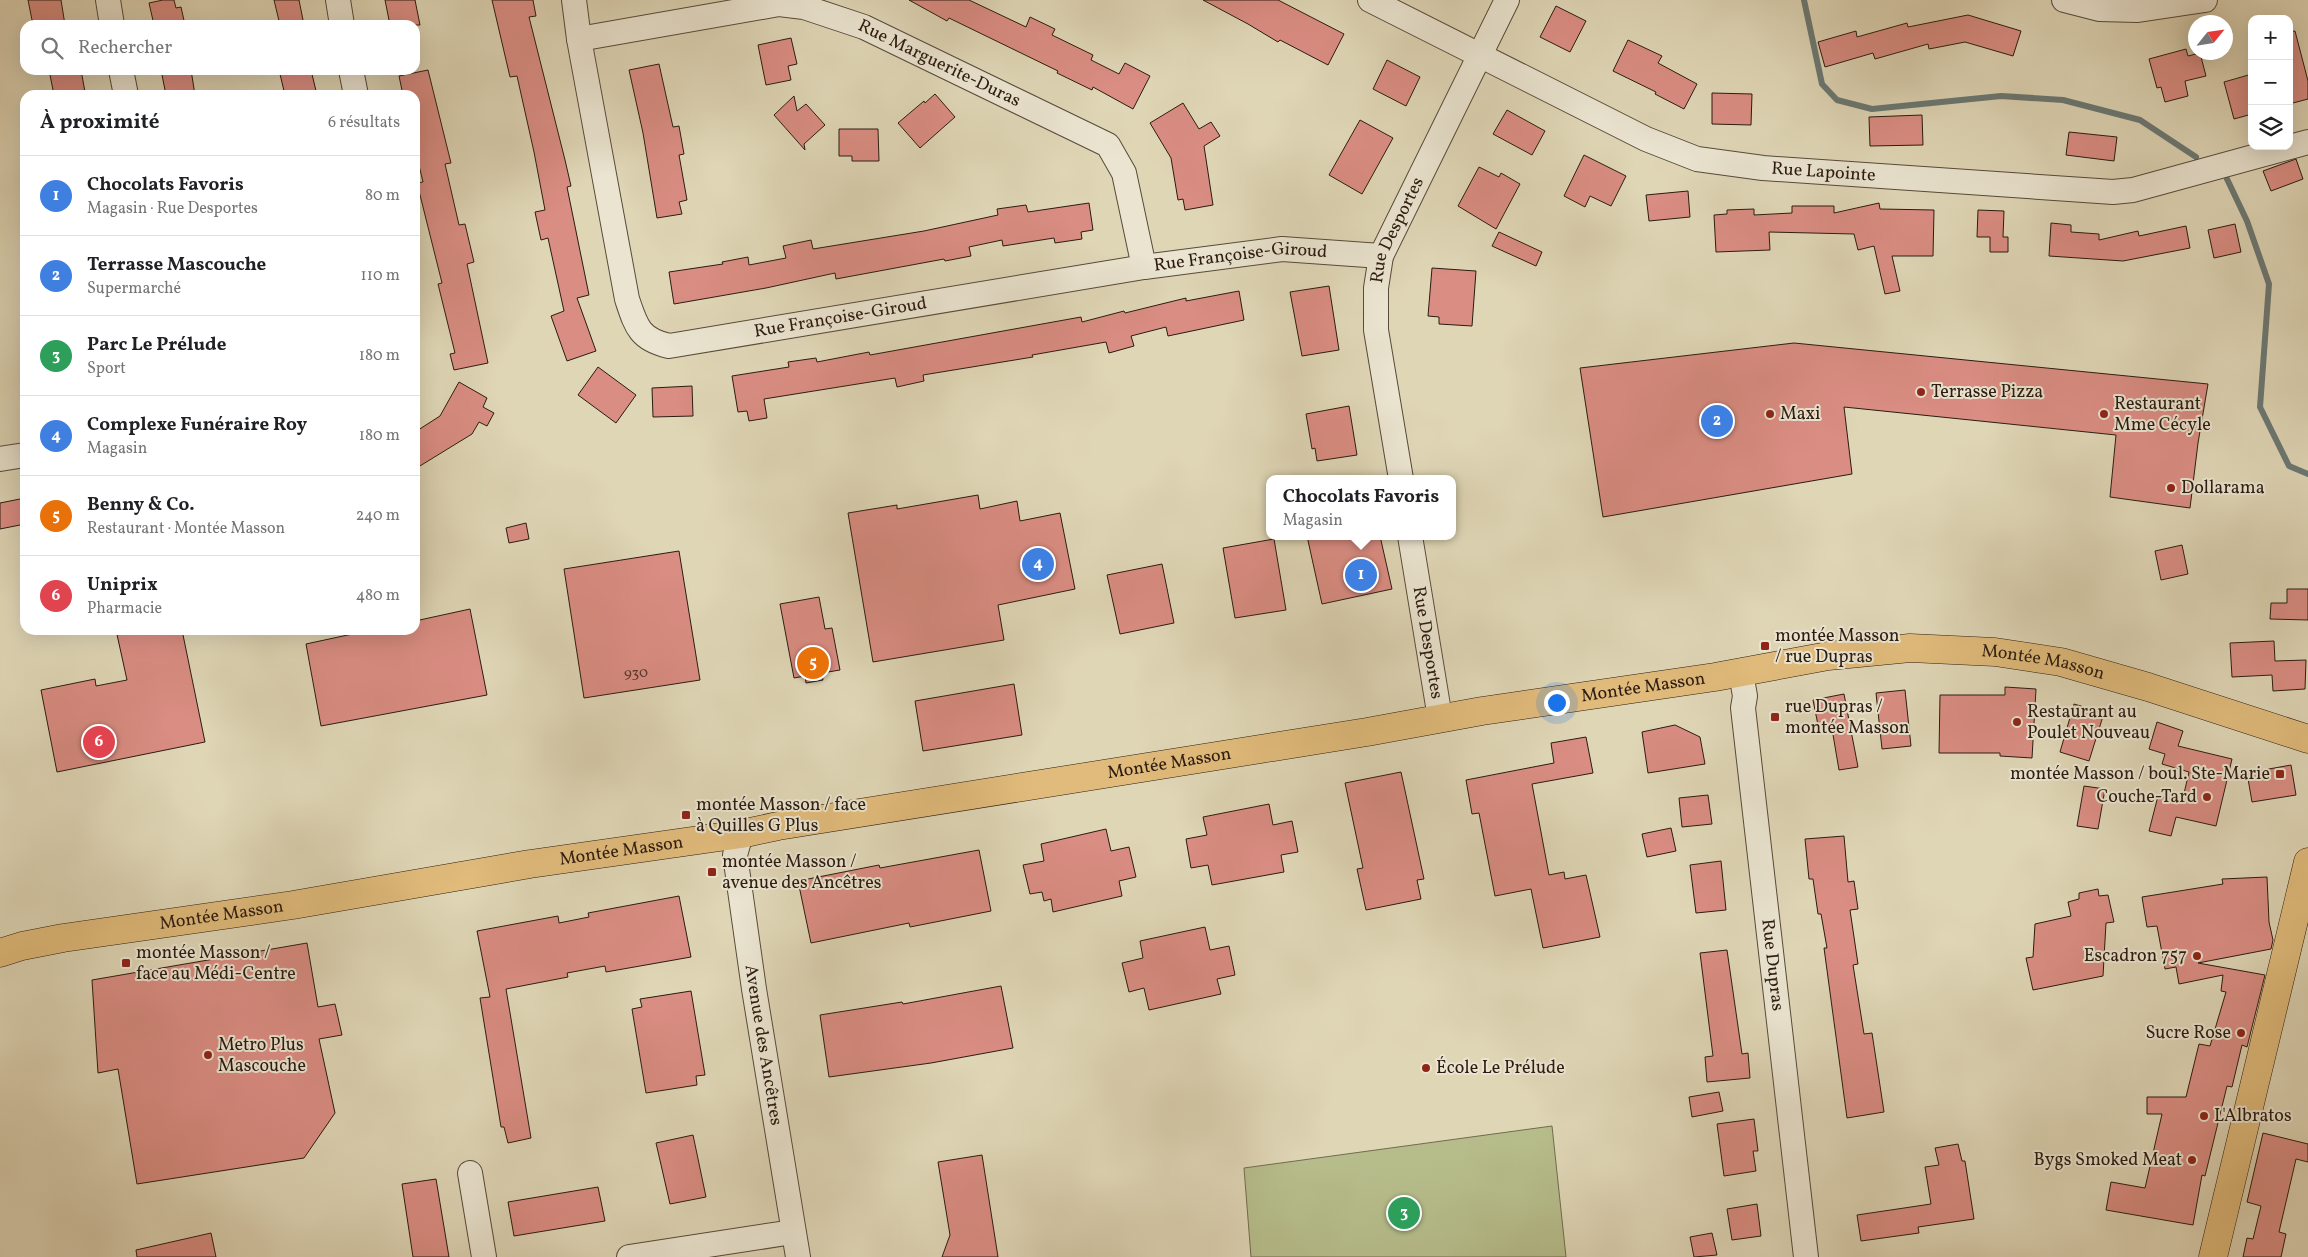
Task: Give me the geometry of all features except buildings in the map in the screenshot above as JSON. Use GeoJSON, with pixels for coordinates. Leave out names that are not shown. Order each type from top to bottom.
{"type":"FeatureCollection","features":[{"type":"Feature","properties":{"kind":"main road","name":"Montée Masson"},"geometry":{"type":"LineString","coordinates":[[7,948],[293,905],[535,863],[741,834],[778,826],[1367,732],[1440,718],[1741,673],[1828,656],[1910,648],[1995,652],[2077,666],[2308,739]]}},
{"type":"Feature","properties":{"kind":"main road"},"geometry":{"type":"LineString","coordinates":[[2213,1257],[2308,862]]}},
{"type":"Feature","properties":{"kind":"street"},"geometry":{"type":"LineString","coordinates":[[108,0],[111,20]]}},
{"type":"Feature","properties":{"kind":"street"},"geometry":{"type":"LineString","coordinates":[[338,0],[341,20]]}},
{"type":"Feature","properties":{"kind":"street","name":"Rue Françoise-Giroud"},"geometry":{"type":"LineString","coordinates":[[574,0],[578,39],[627,299],[642,334],[656,343],[669,346],[1144,267],[1282,249],[1381,256]]}},
{"type":"Feature","properties":{"kind":"street","name":"Rue Lapointe"},"geometry":{"type":"LineString","coordinates":[[1370,0],[1481,54],[1506,70],[1646,140],[1697,159],[1763,168],[2113,192],[2133,190],[2308,142]]}},
{"type":"Feature","properties":{"kind":"street","name":"Rue Desportes"},"geometry":{"type":"LineString","coordinates":[[1400,475],[1376,330],[1376,288],[1381,256],[1507,0]]}},
{"type":"Feature","properties":{"kind":"street"},"geometry":{"type":"LineString","coordinates":[[2064,0],[2138,10],[2205,0]]}},
{"type":"Feature","properties":{"kind":"street","name":"Rue Marguerite-Duras"},"geometry":{"type":"LineString","coordinates":[[578,39],[779,4],[804,7],[864,27],[1108,145],[1124,172],[1144,267]]}},
{"type":"Feature","properties":{"kind":"street"},"geometry":{"type":"LineString","coordinates":[[122,75],[125,90]]}},
{"type":"Feature","properties":{"kind":"street"},"geometry":{"type":"LineString","coordinates":[[352,75],[355,90]]}},
{"type":"Feature","properties":{"kind":"street"},"geometry":{"type":"LineString","coordinates":[[0,458],[20,455]]}},
{"type":"Feature","properties":{"kind":"street","name":"Rue Desportes"},"geometry":{"type":"LineString","coordinates":[[1411,540],[1440,718]]}},
{"type":"Feature","properties":{"kind":"street","name":"Rue Dupras"},"geometry":{"type":"LineString","coordinates":[[1741,673],[1745,696],[1743,708],[1806,1257]]}},
{"type":"Feature","properties":{"kind":"street","name":"Avenue des Ancêtres"},"geometry":{"type":"LineString","coordinates":[[741,834],[735,854],[754,989],[798,1257]]}},
{"type":"Feature","properties":{"kind":"street"},"geometry":{"type":"LineString","coordinates":[[470,1173],[484,1257]]}},
{"type":"Feature","properties":{"kind":"street"},"geometry":{"type":"LineString","coordinates":[[629,1257],[794,1232]]}},
{"type":"Feature","properties":{"kind":"green space"},"geometry":{"type":"Polygon","coordinates":[[[1552,1126],[1566,1257],[1251,1257],[1244,1168],[1552,1126]]]}},
{"type":"Feature","properties":{"kind":"waterway"},"geometry":{"type":"LineString","coordinates":[[1804,0],[1822,84],[1837,100],[1872,109],[2001,96],[2063,100],[2140,120],[2196,157]]}},
{"type":"Feature","properties":{"kind":"waterway"},"geometry":{"type":"LineString","coordinates":[[2227,179],[2247,221],[2269,284],[2260,407],[2289,466],[2308,474]]}},
{"type":"Feature","properties":{"kind":"place","name":"Terrasse Pizza"},"geometry":{"type":"Point","coordinates":[1921,392]}},
{"type":"Feature","properties":{"kind":"place","name":"Maxi"},"geometry":{"type":"Point","coordinates":[1770,414]}},
{"type":"Feature","properties":{"kind":"place","name":"Restaurant Mme Cécyle"},"geometry":{"type":"Point","coordinates":[2104,414]}},
{"type":"Feature","properties":{"kind":"place","name":"Terrasse Mascouche"},"geometry":{"type":"Point","coordinates":[1717,421]}},
{"type":"Feature","properties":{"kind":"place","name":"Dollarama"},"geometry":{"type":"Point","coordinates":[2171,488]}},
{"type":"Feature","properties":{"kind":"place","name":"Complexe Funéraire Roy"},"geometry":{"type":"Point","coordinates":[1038,564]}},
{"type":"Feature","properties":{"kind":"place","name":"Chocolats Favoris"},"geometry":{"type":"Point","coordinates":[1361,575]}},
{"type":"Feature","properties":{"kind":"place","name":"montée Masson / rue Dupras"},"geometry":{"type":"Point","coordinates":[1765,646]}},
{"type":"Feature","properties":{"kind":"place","name":"Benny & Co."},"geometry":{"type":"Point","coordinates":[813,663]}},
{"type":"Feature","properties":{"kind":"place","name":"rue Dupras / montée Masson"},"geometry":{"type":"Point","coordinates":[1775,717]}},
{"type":"Feature","properties":{"kind":"place","name":"Restaurant au Poulet Nouveau"},"geometry":{"type":"Point","coordinates":[2017,722]}},
{"type":"Feature","properties":{"kind":"place","name":"Uniprix"},"geometry":{"type":"Point","coordinates":[99,742]}},
{"type":"Feature","properties":{"kind":"place","name":"montée Masson / boul. Ste-Marie"},"geometry":{"type":"Point","coordinates":[2280,774]}},
{"type":"Feature","properties":{"kind":"place","name":"Couche-Tard"},"geometry":{"type":"Point","coordinates":[2207,797]}},
{"type":"Feature","properties":{"kind":"place","name":"montée Masson / face à Quilles G Plus"},"geometry":{"type":"Point","coordinates":[686,815]}},
{"type":"Feature","properties":{"kind":"place","name":"montée Masson / avenue des Ancêtres"},"geometry":{"type":"Point","coordinates":[712,872]}},
{"type":"Feature","properties":{"kind":"place","name":"Escadron 757"},"geometry":{"type":"Point","coordinates":[2197,956]}},
{"type":"Feature","properties":{"kind":"place","name":"montée Masson / face au Médi-Centre"},"geometry":{"type":"Point","coordinates":[126,963]}},
{"type":"Feature","properties":{"kind":"place","name":"Sucre Rose"},"geometry":{"type":"Point","coordinates":[2241,1033]}},
{"type":"Feature","properties":{"kind":"place","name":"Metro Plus Mascouche"},"geometry":{"type":"Point","coordinates":[208,1055]}},
{"type":"Feature","properties":{"kind":"place","name":"École Le Prélude"},"geometry":{"type":"Point","coordinates":[1426,1068]}},
{"type":"Feature","properties":{"kind":"place","name":"L'Albratos"},"geometry":{"type":"Point","coordinates":[2204,1116]}},
{"type":"Feature","properties":{"kind":"place","name":"Bygs Smoked Meat"},"geometry":{"type":"Point","coordinates":[2192,1160]}},
{"type":"Feature","properties":{"kind":"place","name":"Parc Le Prélude"},"geometry":{"type":"Point","coordinates":[1404,1213]}}]}
